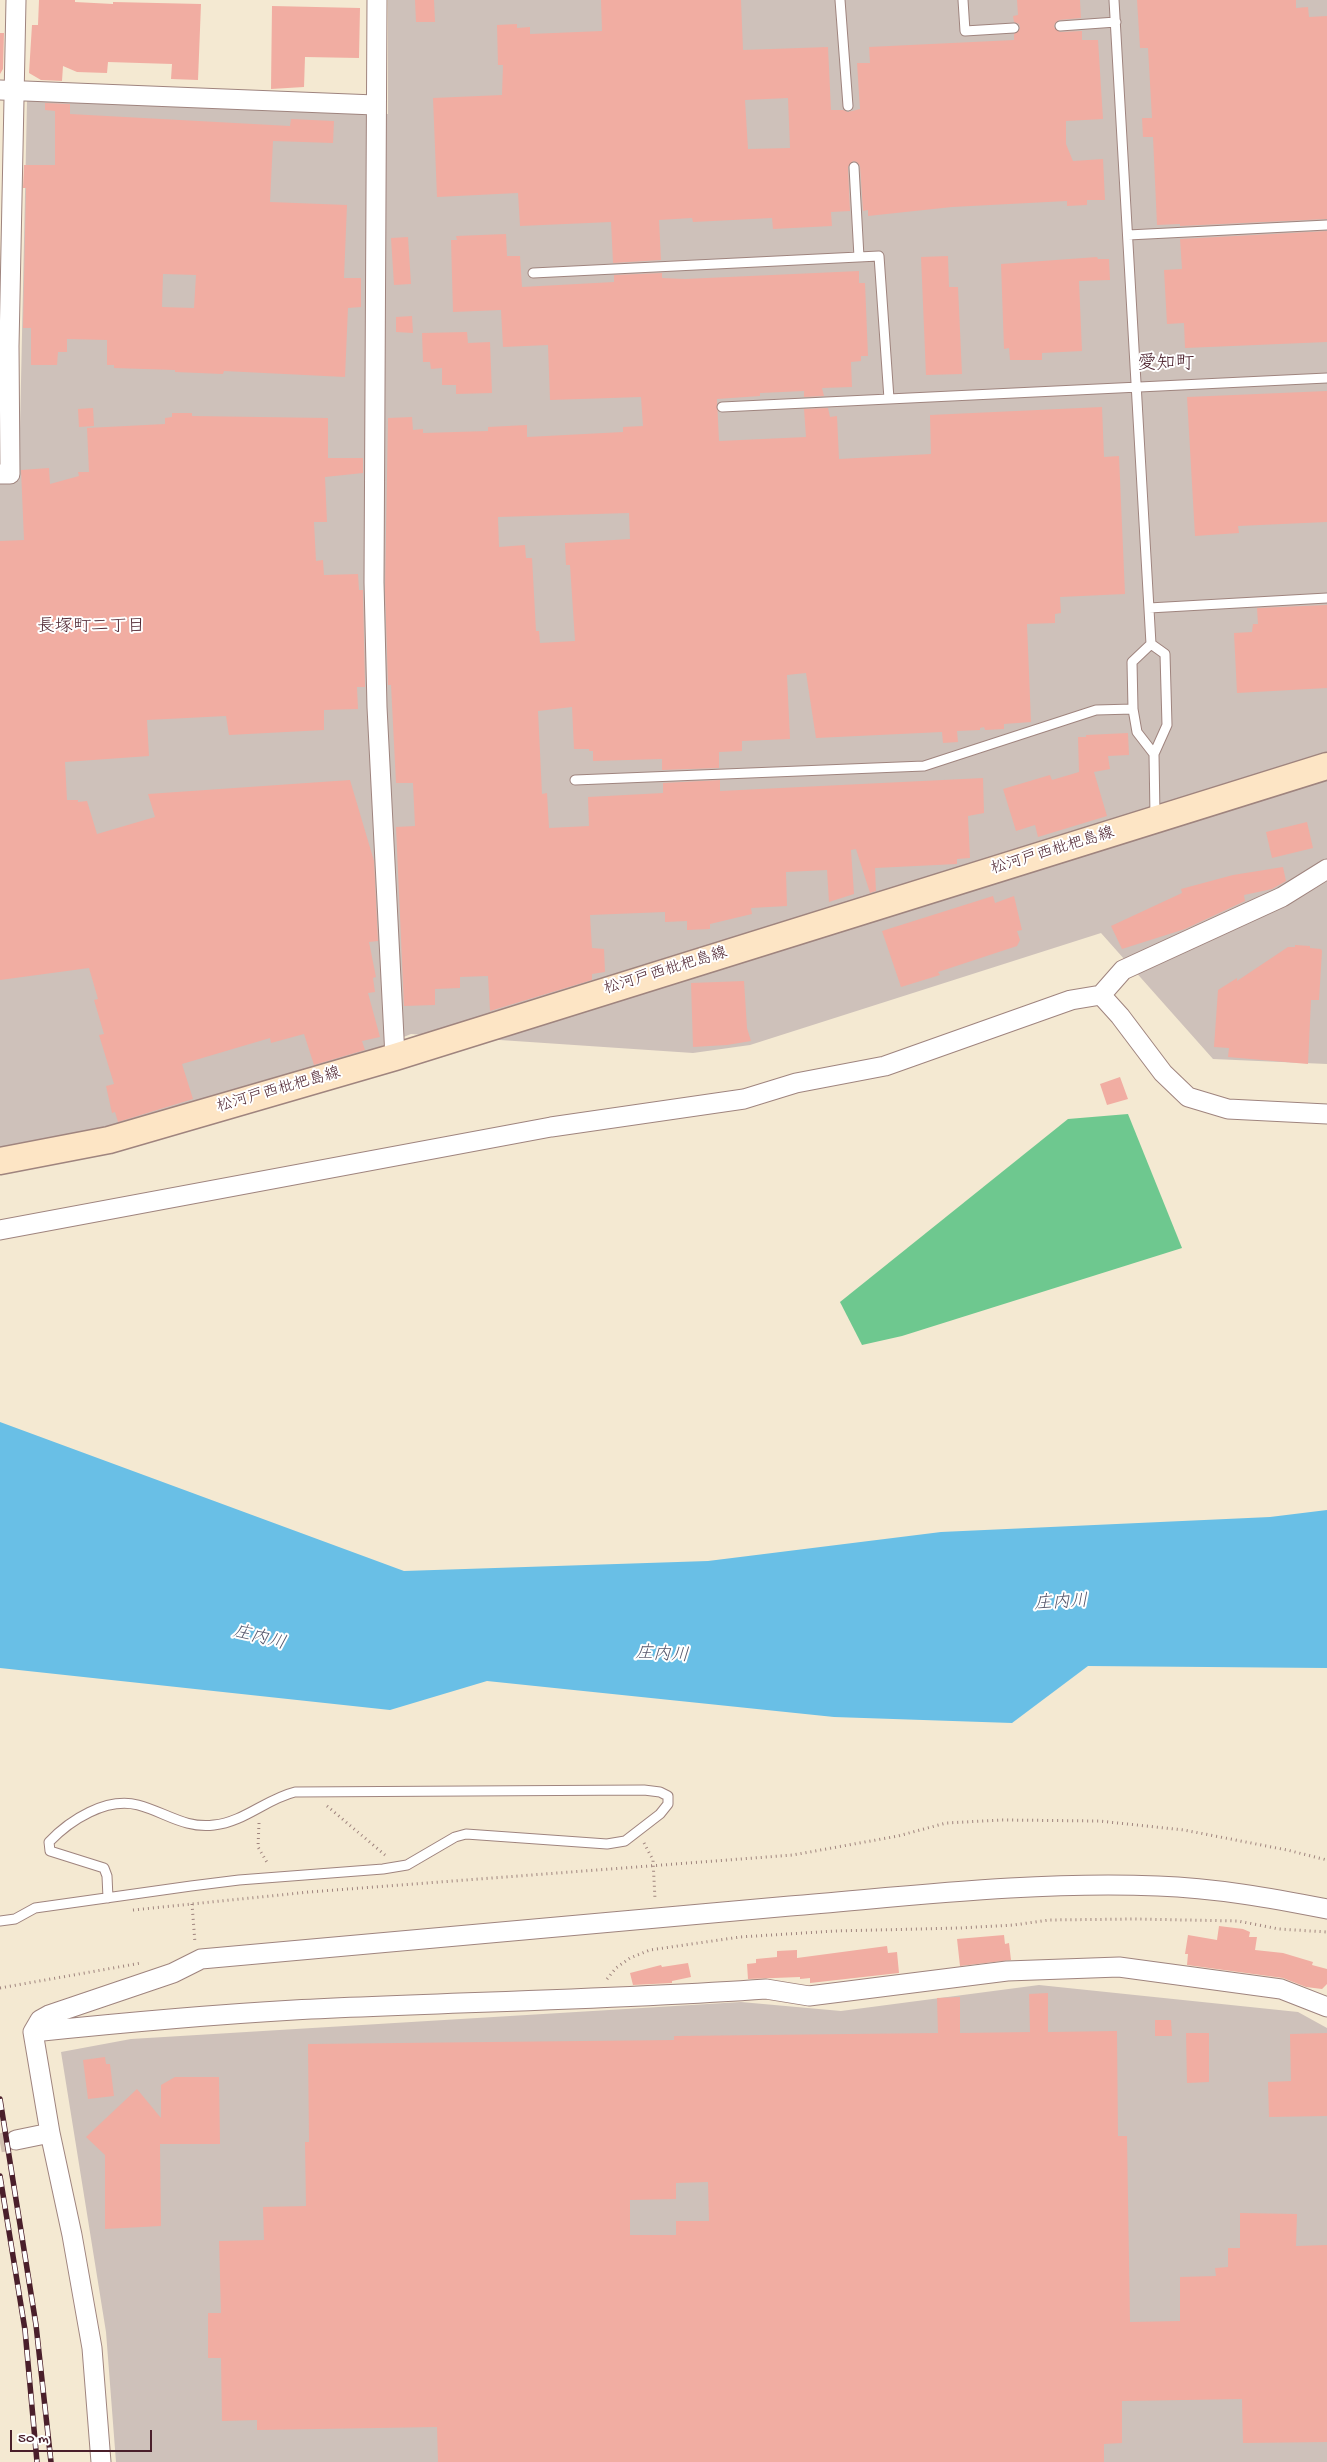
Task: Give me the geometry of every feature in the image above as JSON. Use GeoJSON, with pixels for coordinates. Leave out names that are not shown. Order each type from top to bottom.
{"type":"FeatureCollection","features":[{"type":"Feature","properties":{"kind":"main road","name":"松河戸西枇杷島線"},"geometry":{"type":"LineString","coordinates":[[0,1161],[109,1140],[395,1057],[1327,766]]}},
{"type":"Feature","properties":{"kind":"street"},"geometry":{"type":"LineString","coordinates":[[0,474],[10,474],[5,346],[7,89],[16,0]]}},
{"type":"Feature","properties":{"kind":"street"},"geometry":{"type":"LineString","coordinates":[[377,0],[374,582],[377,707],[395,1057]]}},
{"type":"Feature","properties":{"kind":"street"},"geometry":{"type":"LineString","coordinates":[[7,89],[375,105]]}},
{"type":"Feature","properties":{"kind":"street"},"geometry":{"type":"LineString","coordinates":[[0,1230],[550,1127],[744,1099],[796,1083],[885,1066],[1071,1000],[1101,995],[1123,970],[1282,897],[1327,869]]}},
{"type":"Feature","properties":{"kind":"street"},"geometry":{"type":"LineString","coordinates":[[1101,995],[1120,1016],[1163,1073],[1188,1097],[1228,1109],[1327,1114]]}},
{"type":"Feature","properties":{"kind":"street"},"geometry":{"type":"LineString","coordinates":[[101,2462],[92,2348],[72,2234],[50,2133],[33,2032],[40,2020],[48,2015],[173,1974],[201,1959],[655,1917],[1008,1888],[1159,1886],[1220,1891],[1327,1909]]}},
{"type":"Feature","properties":{"kind":"street"},"geometry":{"type":"LineString","coordinates":[[33,2032],[163,2019],[294,2010],[766,1989],[809,1996],[1007,1971],[1119,1966],[1281,1989],[1327,2007]]}},
{"type":"Feature","properties":{"kind":"street"},"geometry":{"type":"LineString","coordinates":[[16,2140],[50,2133]]}},
{"type":"Feature","properties":{"kind":"lane"},"geometry":{"type":"LineString","coordinates":[[840,0],[848,106]]}},
{"type":"Feature","properties":{"kind":"lane"},"geometry":{"type":"LineString","coordinates":[[963,0],[965,31],[1014,28]]}},
{"type":"Feature","properties":{"kind":"lane"},"geometry":{"type":"LineString","coordinates":[[1114,0],[1151,644],[1132,662],[1133,709],[1137,732],[1154,754]]}},
{"type":"Feature","properties":{"kind":"lane"},"geometry":{"type":"LineString","coordinates":[[1060,26],[1116,22]]}},
{"type":"Feature","properties":{"kind":"lane"},"geometry":{"type":"LineString","coordinates":[[854,167],[858,257]]}},
{"type":"Feature","properties":{"kind":"lane"},"geometry":{"type":"LineString","coordinates":[[1128,235],[1327,226]]}},
{"type":"Feature","properties":{"kind":"lane"},"geometry":{"type":"LineString","coordinates":[[533,272],[879,256],[889,399]]}},
{"type":"Feature","properties":{"kind":"lane"},"geometry":{"type":"LineString","coordinates":[[722,407],[1327,378]]}},
{"type":"Feature","properties":{"kind":"lane"},"geometry":{"type":"LineString","coordinates":[[1149,608],[1327,598]]}},
{"type":"Feature","properties":{"kind":"lane"},"geometry":{"type":"LineString","coordinates":[[1151,644],[1165,654],[1167,725],[1154,754],[1155,820]]}},
{"type":"Feature","properties":{"kind":"lane"},"geometry":{"type":"LineString","coordinates":[[575,780],[924,766],[1096,710],[1133,709]]}},
{"type":"Feature","properties":{"kind":"lane"},"geometry":{"type":"LineString","coordinates":[[0,1920],[15,1919],[35,1908],[108,1898],[191,1886],[399,1866],[407,1864],[456,1836],[466,1834],[607,1844],[625,1841],[668,1804],[668,1796],[660,1792],[644,1790],[313,1791],[280,1796],[238,1819],[215,1825],[191,1826],[137,1805],[114,1803],[94,1811],[59,1832],[49,1842],[50,1851],[104,1868],[107,1876],[108,1898]]}},
{"type":"Feature","properties":{"kind":"path"},"geometry":{"type":"LineString","coordinates":[[313,1791],[324,1804],[399,1866]]}},
{"type":"Feature","properties":{"kind":"path"},"geometry":{"type":"LineString","coordinates":[[262,1805],[257,1832],[258,1847],[268,1866],[280,1877]]}},
{"type":"Feature","properties":{"kind":"path"},"geometry":{"type":"LineString","coordinates":[[124,1911],[309,1892],[793,1855],[898,1836],[946,1823],[1003,1820],[1099,1822],[1184,1830],[1287,1850],[1327,1860]]}},
{"type":"Feature","properties":{"kind":"path"},"geometry":{"type":"LineString","coordinates":[[636,1833],[650,1850],[655,1883]]}},
{"type":"Feature","properties":{"kind":"path"},"geometry":{"type":"LineString","coordinates":[[191,1886],[194,1922]]}},
{"type":"Feature","properties":{"kind":"path"},"geometry":{"type":"LineString","coordinates":[[598,1997],[606,1981],[616,1968],[630,1958],[650,1950],[740,1938],[835,1930],[960,1928],[1014,1926],[1049,1920],[1135,1919],[1238,1921],[1280,1930],[1327,1932]]}},
{"type":"Feature","properties":{"kind":"path"},"geometry":{"type":"LineString","coordinates":[[0,1988],[82,1972],[149,1962]]}},
{"type":"Feature","properties":{"kind":"shaded area"},"geometry":{"type":"Polygon","coordinates":[[[388,0],[1327,0],[1327,1064],[1213,1059],[1101,933],[750,1045],[693,1053],[411,1034],[377,1048],[183,1107],[106,1128],[0,1148],[0,477],[19,475],[27,101],[32,97],[388,114],[388,0]]]}},
{"type":"Feature","properties":{"kind":"shaded area"},"geometry":{"type":"Polygon","coordinates":[[[1039,1985],[1298,2012],[1327,2028],[1327,2462],[116,2462],[106,2332],[61,2052],[131,2039],[741,2002],[841,2011],[1039,1985]]]}},
{"type":"Feature","properties":{"kind":"green space"},"geometry":{"type":"Polygon","coordinates":[[[1128,1114],[1182,1248],[902,1336],[862,1345],[840,1302],[1068,1119],[1128,1114]]]}},
{"type":"Feature","properties":{"kind":"water","name":"庄内川"},"geometry":{"type":"Polygon","coordinates":[[[0,1422],[404,1571],[708,1561],[941,1532],[1270,1517],[1327,1510],[1327,1668],[1088,1666],[1012,1723],[834,1717],[487,1681],[390,1710],[0,1668],[0,1422]]]}},
{"type":"Feature","properties":{"kind":"building"},"geometry":{"type":"Polygon","coordinates":[[[39,0],[75,0],[75,2],[113,4],[113,2],[201,4],[198,80],[171,79],[172,64],[108,62],[107,73],[77,72],[63,66],[62,81],[41,80],[29,73],[32,25],[38,25],[39,0]]]}},
{"type":"Feature","properties":{"kind":"building"},"geometry":{"type":"Polygon","coordinates":[[[415,0],[434,0],[435,22],[416,22],[415,0]]]}},
{"type":"Feature","properties":{"kind":"building"},"geometry":{"type":"Polygon","coordinates":[[[601,0],[741,0],[743,50],[828,47],[831,110],[848,112],[860,109],[857,63],[870,63],[869,47],[1014,40],[1014,34],[1020,28],[1019,24],[1014,22],[1013,16],[1018,15],[1017,0],[1080,0],[1081,18],[1059,20],[1055,23],[1054,27],[1060,32],[1082,31],[1082,40],[1098,40],[1103,119],[1066,121],[1066,144],[1073,161],[1103,159],[1105,200],[1087,200],[1087,205],[1067,206],[1067,201],[952,207],[868,216],[868,210],[863,211],[860,166],[857,162],[853,161],[848,167],[850,211],[831,212],[832,226],[773,229],[772,218],[693,222],[692,218],[659,220],[661,260],[613,263],[611,222],[520,226],[518,193],[437,197],[433,98],[502,95],[503,65],[498,65],[497,25],[517,24],[517,28],[530,27],[530,34],[602,31],[601,0]],[[788,98],[745,100],[748,149],[790,148],[788,98]]]}},
{"type":"Feature","properties":{"kind":"building"},"geometry":{"type":"Polygon","coordinates":[[[1137,0],[1296,0],[1296,8],[1308,7],[1309,17],[1327,16],[1327,219],[1180,226],[1180,224],[1157,225],[1153,137],[1143,137],[1142,118],[1152,118],[1148,48],[1140,48],[1137,0]]]}},
{"type":"Feature","properties":{"kind":"building"},"geometry":{"type":"Polygon","coordinates":[[[272,6],[360,8],[359,58],[305,57],[304,87],[271,89],[272,6]]]}},
{"type":"Feature","properties":{"kind":"building"},"geometry":{"type":"Polygon","coordinates":[[[0,33],[4,33],[3,69],[0,74],[0,33]]]}},
{"type":"Feature","properties":{"kind":"building"},"geometry":{"type":"Polygon","coordinates":[[[45,103],[70,104],[70,114],[290,126],[291,119],[334,121],[333,143],[273,141],[270,202],[347,205],[344,278],[361,278],[361,307],[348,308],[345,377],[224,371],[223,374],[114,368],[114,365],[107,365],[107,340],[67,339],[67,352],[58,352],[57,365],[31,365],[31,328],[23,328],[26,188],[23,188],[24,165],[55,165],[55,111],[45,110],[45,103]],[[163,274],[162,307],[194,308],[196,275],[163,274]]]}},
{"type":"Feature","properties":{"kind":"building"},"geometry":{"type":"Polygon","coordinates":[[[1327,231],[1327,342],[1185,348],[1184,323],[1167,324],[1164,270],[1182,269],[1180,239],[1327,231]]]}},
{"type":"Feature","properties":{"kind":"building"},"geometry":{"type":"Polygon","coordinates":[[[506,234],[507,256],[520,256],[522,287],[614,282],[614,275],[662,273],[662,278],[685,279],[859,271],[859,283],[865,283],[868,356],[861,356],[861,361],[851,362],[852,387],[822,388],[824,396],[804,397],[804,391],[760,393],[760,396],[717,399],[719,441],[806,437],[804,409],[828,408],[830,417],[837,416],[839,459],[931,454],[930,415],[1102,407],[1104,457],[1119,456],[1125,594],[1060,597],[1061,613],[1055,614],[1055,623],[1027,624],[1031,722],[1004,724],[1004,729],[985,730],[984,727],[980,728],[980,730],[957,731],[958,742],[943,743],[942,732],[816,738],[806,673],[787,675],[790,739],[742,741],[742,751],[719,752],[719,768],[662,770],[662,759],[593,761],[593,751],[589,751],[589,749],[574,749],[572,707],[538,711],[542,794],[547,793],[549,828],[589,826],[588,797],[663,793],[663,783],[720,780],[720,791],[983,778],[984,813],[968,816],[970,858],[957,859],[957,864],[875,868],[876,891],[870,893],[856,849],[851,850],[854,894],[829,902],[827,870],[786,872],[787,906],[751,908],[752,914],[710,924],[710,929],[687,930],[687,921],[665,922],[665,912],[590,915],[592,948],[604,949],[605,972],[592,974],[592,980],[490,1011],[488,976],[460,977],[460,988],[435,989],[435,1005],[404,1006],[396,827],[415,826],[413,783],[396,783],[391,685],[388,685],[385,590],[388,418],[412,417],[413,430],[423,429],[423,433],[488,431],[488,427],[527,425],[527,437],[623,432],[623,427],[643,426],[641,397],[550,400],[548,345],[503,347],[501,310],[453,312],[451,240],[457,240],[456,236],[506,234]],[[629,513],[498,517],[499,547],[525,545],[526,558],[532,558],[536,631],[539,631],[540,643],[575,641],[570,565],[566,565],[565,543],[630,539],[629,513]]]}},
{"type":"Feature","properties":{"kind":"building"},"geometry":{"type":"Polygon","coordinates":[[[408,237],[411,284],[394,285],[391,238],[408,237]]]}},
{"type":"Feature","properties":{"kind":"building"},"geometry":{"type":"Polygon","coordinates":[[[948,256],[949,287],[958,287],[962,374],[926,375],[921,257],[948,256]]]}},
{"type":"Feature","properties":{"kind":"building"},"geometry":{"type":"Polygon","coordinates":[[[1097,257],[1098,259],[1109,259],[1110,280],[1079,281],[1082,351],[1042,353],[1042,360],[1010,360],[1009,348],[1004,349],[1001,264],[1097,257]]]}},
{"type":"Feature","properties":{"kind":"building"},"geometry":{"type":"Polygon","coordinates":[[[412,316],[413,333],[396,332],[396,317],[412,316]]]}},
{"type":"Feature","properties":{"kind":"building"},"geometry":{"type":"Polygon","coordinates":[[[467,332],[468,343],[490,342],[492,393],[456,394],[456,385],[442,385],[442,368],[431,369],[430,362],[423,362],[422,333],[467,332]]]}},
{"type":"Feature","properties":{"kind":"building"},"geometry":{"type":"Polygon","coordinates":[[[1327,391],[1327,522],[1238,526],[1239,533],[1195,536],[1187,397],[1327,391]]]}},
{"type":"Feature","properties":{"kind":"building"},"geometry":{"type":"Polygon","coordinates":[[[93,408],[94,426],[79,427],[78,409],[93,408]]]}},
{"type":"Feature","properties":{"kind":"building"},"geometry":{"type":"Polygon","coordinates":[[[172,413],[192,413],[192,416],[328,418],[328,458],[363,458],[363,473],[325,477],[327,522],[314,522],[316,561],[323,560],[324,575],[358,574],[359,590],[363,590],[365,687],[357,687],[358,709],[324,710],[324,730],[229,735],[226,716],[147,720],[149,756],[65,762],[67,800],[87,801],[97,834],[155,817],[148,794],[350,780],[374,861],[378,941],[369,942],[376,977],[373,978],[375,992],[368,993],[380,1037],[362,1041],[365,1050],[314,1065],[304,1034],[271,1043],[270,1038],[182,1064],[193,1099],[118,1122],[115,1112],[112,1113],[106,1086],[114,1084],[99,1035],[104,1034],[94,1000],[98,999],[89,968],[0,980],[0,541],[24,540],[21,470],[49,468],[50,484],[79,476],[78,472],[89,472],[87,428],[165,424],[165,418],[172,417],[172,413]]]}},
{"type":"Feature","properties":{"kind":"building"},"geometry":{"type":"Polygon","coordinates":[[[1327,605],[1327,688],[1237,693],[1234,633],[1252,632],[1253,624],[1258,624],[1257,608],[1327,605]]]}},
{"type":"Feature","properties":{"kind":"building"},"geometry":{"type":"Polygon","coordinates":[[[1128,733],[1129,755],[1108,756],[1110,769],[1094,772],[1107,816],[1038,837],[1035,825],[1016,831],[1003,789],[1050,775],[1052,780],[1079,772],[1078,737],[1128,733]]]}},
{"type":"Feature","properties":{"kind":"building"},"geometry":{"type":"Polygon","coordinates":[[[1307,822],[1313,848],[1272,858],[1266,832],[1307,822]]]}},
{"type":"Feature","properties":{"kind":"building"},"geometry":{"type":"Polygon","coordinates":[[[1283,867],[1286,881],[1272,889],[1244,895],[1245,901],[1185,929],[1122,949],[1111,926],[1182,893],[1181,889],[1233,875],[1283,867]]]}},
{"type":"Feature","properties":{"kind":"building"},"geometry":{"type":"Polygon","coordinates":[[[993,896],[995,903],[1014,896],[1022,930],[1017,931],[1020,940],[1017,946],[938,972],[940,975],[901,987],[882,931],[993,896]]]}},
{"type":"Feature","properties":{"kind":"building"},"geometry":{"type":"Polygon","coordinates":[[[1295,945],[1310,946],[1310,948],[1321,949],[1322,951],[1319,1000],[1311,1000],[1308,1064],[1228,1057],[1229,1048],[1214,1047],[1218,990],[1237,978],[1237,981],[1288,947],[1295,947],[1295,945]]]}},
{"type":"Feature","properties":{"kind":"building"},"geometry":{"type":"Polygon","coordinates":[[[744,981],[747,1028],[751,1041],[727,1045],[693,1047],[691,983],[744,981]]]}},
{"type":"Feature","properties":{"kind":"building"},"geometry":{"type":"Polygon","coordinates":[[[1120,1077],[1128,1099],[1107,1105],[1100,1084],[1120,1077]]]}},
{"type":"Feature","properties":{"kind":"building"},"geometry":{"type":"Polygon","coordinates":[[[1219,1926],[1243,1929],[1250,1932],[1249,1937],[1257,1937],[1255,1950],[1283,1953],[1313,1962],[1312,1965],[1327,1969],[1327,1984],[1322,1989],[1306,1987],[1283,1978],[1187,1965],[1188,1954],[1185,1954],[1188,1935],[1217,1940],[1219,1926]]]}},
{"type":"Feature","properties":{"kind":"building"},"geometry":{"type":"Polygon","coordinates":[[[1004,1935],[1005,1944],[1009,1943],[1011,1960],[960,1966],[957,1939],[1004,1935]]]}},
{"type":"Feature","properties":{"kind":"building"},"geometry":{"type":"Polygon","coordinates":[[[887,1946],[888,1953],[897,1952],[899,1973],[810,1983],[810,1978],[800,1979],[800,1977],[748,1979],[747,1964],[756,1963],[756,1959],[777,1957],[777,1951],[797,1950],[797,1958],[887,1946]]]}},
{"type":"Feature","properties":{"kind":"building"},"geometry":{"type":"Polygon","coordinates":[[[688,1963],[691,1977],[672,1981],[672,1983],[633,1985],[630,1973],[661,1965],[662,1967],[688,1963]]]}},
{"type":"Feature","properties":{"kind":"building"},"geometry":{"type":"Polygon","coordinates":[[[1048,1993],[1048,2032],[1117,2031],[1118,2136],[1127,2136],[1130,2322],[1180,2321],[1180,2277],[1216,2276],[1215,2268],[1228,2267],[1228,2248],[1240,2248],[1240,2213],[1297,2214],[1296,2246],[1327,2245],[1327,2442],[1243,2443],[1242,2399],[1122,2401],[1122,2443],[1104,2444],[1104,2462],[438,2462],[437,2427],[257,2430],[257,2420],[222,2421],[221,2358],[208,2358],[208,2313],[221,2313],[219,2241],[264,2240],[263,2207],[306,2206],[305,2142],[309,2142],[308,2044],[674,2040],[674,2036],[938,2033],[937,1998],[960,1997],[960,2033],[1030,2032],[1029,1994],[1048,1993]],[[708,2182],[676,2183],[676,2199],[630,2200],[630,2235],[676,2235],[676,2221],[709,2221],[708,2182]]]}},
{"type":"Feature","properties":{"kind":"building"},"geometry":{"type":"Polygon","coordinates":[[[1155,2020],[1171,2020],[1172,2036],[1155,2036],[1155,2020]]]}},
{"type":"Feature","properties":{"kind":"building"},"geometry":{"type":"Polygon","coordinates":[[[1186,2033],[1209,2033],[1209,2082],[1187,2083],[1186,2033]]]}},
{"type":"Feature","properties":{"kind":"building"},"geometry":{"type":"Polygon","coordinates":[[[1327,2033],[1327,2116],[1269,2117],[1268,2082],[1291,2081],[1290,2034],[1327,2033]]]}},
{"type":"Feature","properties":{"kind":"building"},"geometry":{"type":"Polygon","coordinates":[[[105,2057],[106,2064],[110,2064],[114,2096],[88,2099],[83,2060],[105,2057]]]}},
{"type":"Feature","properties":{"kind":"building"},"geometry":{"type":"Polygon","coordinates":[[[175,2077],[219,2077],[220,2144],[160,2144],[161,2226],[105,2229],[105,2155],[86,2137],[137,2089],[161,2118],[161,2085],[175,2077]]]}},
{"type":"Feature","properties":{"kind":"tunnel"},"geometry":{"type":"LineString","coordinates":[[0,2143],[16,2140]]}},
{"type":"Feature","properties":{"kind":"railway"},"geometry":{"type":"LineString","coordinates":[[0,2099],[36,2325],[51,2462]]}},
{"type":"Feature","properties":{"kind":"railway"},"geometry":{"type":"LineString","coordinates":[[0,2176],[25,2330],[37,2462]]}},
{"type":"Feature","properties":{"kind":"district","name":"愛知町"},"geometry":{"type":"Point","coordinates":[1166,365]}},
{"type":"Feature","properties":{"kind":"district","name":"長塚町二丁目"},"geometry":{"type":"Point","coordinates":[91,628]}}]}
